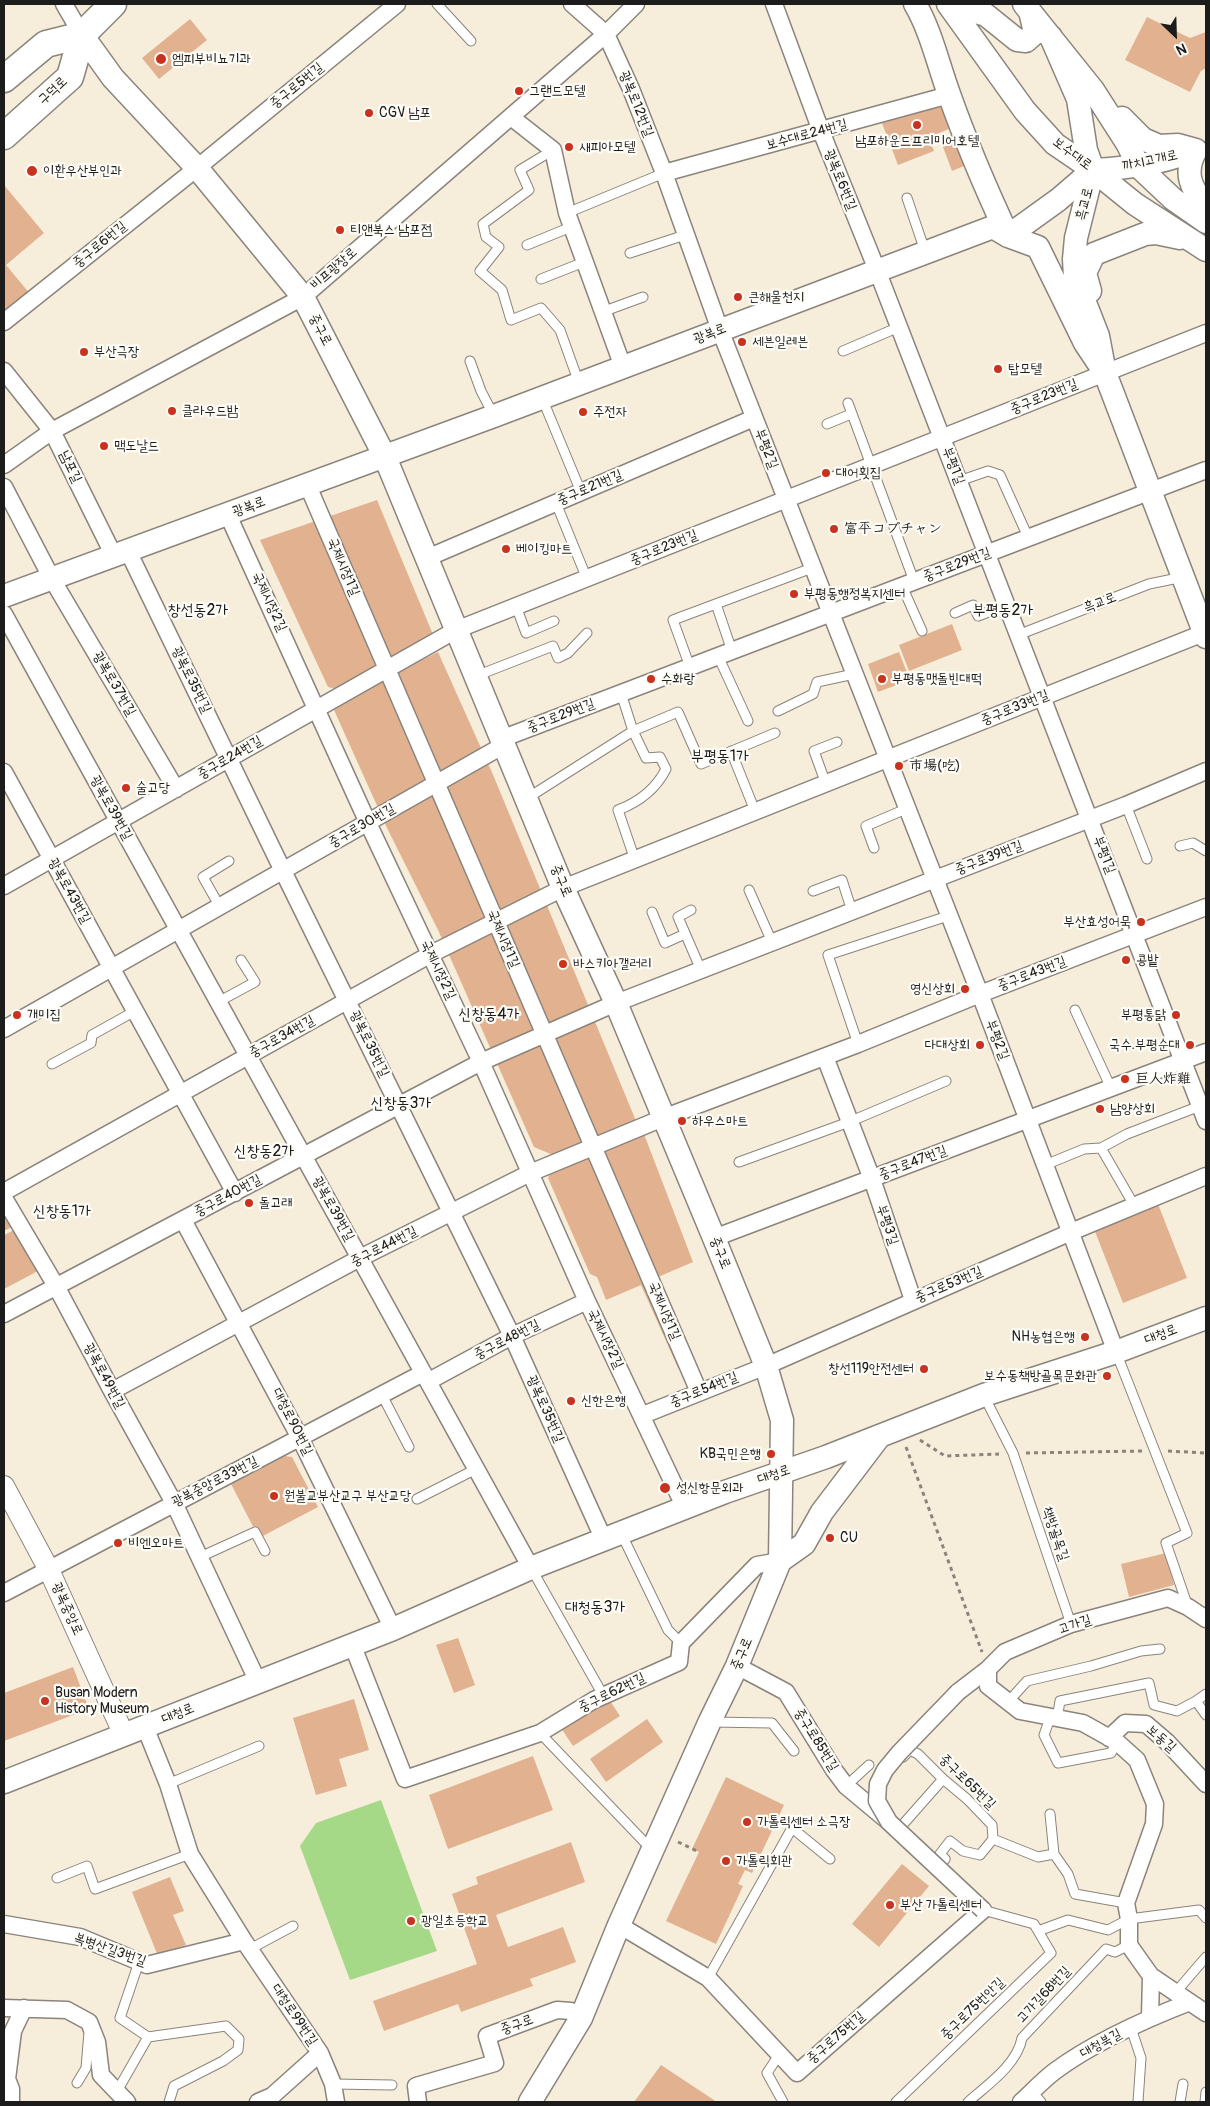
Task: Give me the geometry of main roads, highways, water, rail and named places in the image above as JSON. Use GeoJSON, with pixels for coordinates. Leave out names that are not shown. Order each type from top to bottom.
{"type":"FeatureCollection","features":[{"type":"Feature","properties":{"kind":"main road","name":"구덕로"},"geometry":{"type":"LineString","coordinates":[[4,136],[70,77],[82,35],[113,4]]}},
{"type":"Feature","properties":{"kind":"main road"},"geometry":{"type":"LineString","coordinates":[[915,4],[924,18],[949,95],[1008,236],[1058,200],[1093,170]]}},
{"type":"Feature","properties":{"kind":"main road"},"geometry":{"type":"LineString","coordinates":[[948,4],[986,15],[1017,40],[1026,41],[1035,33],[1027,7]]}},
{"type":"Feature","properties":{"kind":"main road","name":"보수대로"},"geometry":{"type":"LineString","coordinates":[[948,4],[1025,111],[1055,144],[1093,170],[1135,204],[1197,245]]}},
{"type":"Feature","properties":{"kind":"main road"},"geometry":{"type":"LineString","coordinates":[[1027,7],[1093,90],[1127,143],[1139,167],[1172,199],[1206,222]]}},
{"type":"Feature","properties":{"kind":"main road"},"geometry":{"type":"LineString","coordinates":[[4,79],[46,44],[82,35]]}},
{"type":"Feature","properties":{"kind":"main road","name":"중구로"},"geometry":{"type":"LineString","coordinates":[[82,35],[113,78],[197,168],[302,297],[385,457],[563,888],[616,1003],[714,1238],[766,1366],[782,1420],[780,1561],[737,1666],[618,1925],[581,2018],[530,2102]]}},
{"type":"Feature","properties":{"kind":"main road"},"geometry":{"type":"LineString","coordinates":[[1051,37],[1076,56],[1100,86],[1121,117],[1143,139],[1159,146],[1178,145],[1201,149]]}},
{"type":"Feature","properties":{"kind":"main road","name":"흑교로"},"geometry":{"type":"LineString","coordinates":[[1051,37],[1078,99],[1086,150],[1093,170],[1076,238],[1075,277],[1098,336],[1105,373],[1206,634]]}},
{"type":"Feature","properties":{"kind":"main road"},"geometry":{"type":"LineString","coordinates":[[1201,149],[1189,163],[1190,179],[1196,194],[1206,207]]}},
{"type":"Feature","properties":{"kind":"main road","name":"까치고개로"},"geometry":{"type":"LineString","coordinates":[[1093,170],[1139,167],[1166,161],[1201,149]]}},
{"type":"Feature","properties":{"kind":"main road","name":"광복로"},"geometry":{"type":"LineString","coordinates":[[4,596],[308,486],[993,227],[1008,236]]}},
{"type":"Feature","properties":{"kind":"main road"},"geometry":{"type":"LineString","coordinates":[[1098,336],[1085,274],[1094,254],[1145,234],[1156,233],[1197,245]]}},
{"type":"Feature","properties":{"kind":"main road","name":"흑교로"},"geometry":{"type":"LineString","coordinates":[[1008,236],[1038,247],[1085,343],[1105,373]]}},
{"type":"Feature","properties":{"kind":"main road","name":"대청로"},"geometry":{"type":"LineString","coordinates":[[4,1782],[393,1629],[531,1568],[612,1536],[890,1433],[984,1395],[1116,1352],[1206,1318]]}},
{"type":"Feature","properties":{"kind":"main road"},"geometry":{"type":"LineString","coordinates":[[780,1561],[804,1544],[822,1512],[890,1433]]}},
{"type":"Feature","properties":{"kind":"place","name":"엠피부비뇨기과"},"geometry":{"type":"Point","coordinates":[161,59]}},
{"type":"Feature","properties":{"kind":"place","name":"그랜드모텔"},"geometry":{"type":"Point","coordinates":[519,91]}},
{"type":"Feature","properties":{"kind":"place","name":"CGV 남포"},"geometry":{"type":"Point","coordinates":[369,113]}},
{"type":"Feature","properties":{"kind":"place","name":"남포하운드프리미어호텔"},"geometry":{"type":"Point","coordinates":[917,125]}},
{"type":"Feature","properties":{"kind":"place","name":"새피아모텔"},"geometry":{"type":"Point","coordinates":[569,147]}},
{"type":"Feature","properties":{"kind":"place","name":"이환우산부인과"},"geometry":{"type":"Point","coordinates":[32,171]}},
{"type":"Feature","properties":{"kind":"place","name":"티앤북스 남포점"},"geometry":{"type":"Point","coordinates":[340,230]}},
{"type":"Feature","properties":{"kind":"place","name":"큰해물천지"},"geometry":{"type":"Point","coordinates":[738,297]}},
{"type":"Feature","properties":{"kind":"place","name":"세븐일레븐"},"geometry":{"type":"Point","coordinates":[742,342]}},
{"type":"Feature","properties":{"kind":"place","name":"부산극장"},"geometry":{"type":"Point","coordinates":[84,352]}},
{"type":"Feature","properties":{"kind":"place","name":"탑모텔"},"geometry":{"type":"Point","coordinates":[998,369]}},
{"type":"Feature","properties":{"kind":"place","name":"클라우드밤"},"geometry":{"type":"Point","coordinates":[172,411]}},
{"type":"Feature","properties":{"kind":"place","name":"주전자"},"geometry":{"type":"Point","coordinates":[583,412]}},
{"type":"Feature","properties":{"kind":"place","name":"맥도날드"},"geometry":{"type":"Point","coordinates":[104,446]}},
{"type":"Feature","properties":{"kind":"place","name":"대어횟집"},"geometry":{"type":"Point","coordinates":[826,473]}},
{"type":"Feature","properties":{"kind":"place","name":"富平コプチャン"},"geometry":{"type":"Point","coordinates":[834,529]}},
{"type":"Feature","properties":{"kind":"place","name":"베이킹마트"},"geometry":{"type":"Point","coordinates":[506,549]}},
{"type":"Feature","properties":{"kind":"place","name":"부평동행정복지센터"},"geometry":{"type":"Point","coordinates":[794,594]}},
{"type":"Feature","properties":{"kind":"place","name":"수화랑"},"geometry":{"type":"Point","coordinates":[651,679]}},
{"type":"Feature","properties":{"kind":"place","name":"부평동맷돌빈대떡"},"geometry":{"type":"Point","coordinates":[882,679]}},
{"type":"Feature","properties":{"kind":"place","name":"市場(吃)"},"geometry":{"type":"Point","coordinates":[899,766]}},
{"type":"Feature","properties":{"kind":"place","name":"술고당"},"geometry":{"type":"Point","coordinates":[126,788]}},
{"type":"Feature","properties":{"kind":"place","name":"부산효성어묵"},"geometry":{"type":"Point","coordinates":[1141,922]}},
{"type":"Feature","properties":{"kind":"place","name":"콩밭"},"geometry":{"type":"Point","coordinates":[1126,960]}},
{"type":"Feature","properties":{"kind":"place","name":"바스키아갤러리"},"geometry":{"type":"Point","coordinates":[563,964]}},
{"type":"Feature","properties":{"kind":"place","name":"영신상회"},"geometry":{"type":"Point","coordinates":[965,989]}},
{"type":"Feature","properties":{"kind":"place","name":"개미집"},"geometry":{"type":"Point","coordinates":[17,1015]}},
{"type":"Feature","properties":{"kind":"place","name":"부평통닭"},"geometry":{"type":"Point","coordinates":[1176,1015]}},
{"type":"Feature","properties":{"kind":"place","name":"다대상회"},"geometry":{"type":"Point","coordinates":[980,1045]}},
{"type":"Feature","properties":{"kind":"place","name":"국수.부평순대"},"geometry":{"type":"Point","coordinates":[1190,1045]}},
{"type":"Feature","properties":{"kind":"place","name":"巨人炸雞"},"geometry":{"type":"Point","coordinates":[1125,1079]}},
{"type":"Feature","properties":{"kind":"place","name":"남양상회"},"geometry":{"type":"Point","coordinates":[1100,1109]}},
{"type":"Feature","properties":{"kind":"place","name":"하우스마트"},"geometry":{"type":"Point","coordinates":[682,1121]}},
{"type":"Feature","properties":{"kind":"place","name":"돌고래"},"geometry":{"type":"Point","coordinates":[249,1203]}},
{"type":"Feature","properties":{"kind":"place","name":"NH농협은행"},"geometry":{"type":"Point","coordinates":[1085,1337]}},
{"type":"Feature","properties":{"kind":"place","name":"창선119안전센터"},"geometry":{"type":"Point","coordinates":[924,1369]}},
{"type":"Feature","properties":{"kind":"place","name":"보수동책방골목문화관"},"geometry":{"type":"Point","coordinates":[1107,1376]}},
{"type":"Feature","properties":{"kind":"place","name":"신한은행"},"geometry":{"type":"Point","coordinates":[571,1401]}},
{"type":"Feature","properties":{"kind":"place","name":"KB국민은행"},"geometry":{"type":"Point","coordinates":[771,1454]}},
{"type":"Feature","properties":{"kind":"place","name":"성신항문외과"},"geometry":{"type":"Point","coordinates":[665,1488]}},
{"type":"Feature","properties":{"kind":"place","name":"원불교부산교구 부산교당"},"geometry":{"type":"Point","coordinates":[274,1496]}},
{"type":"Feature","properties":{"kind":"place","name":"CU"},"geometry":{"type":"Point","coordinates":[830,1538]}},
{"type":"Feature","properties":{"kind":"place","name":"비엔오마트"},"geometry":{"type":"Point","coordinates":[118,1543]}},
{"type":"Feature","properties":{"kind":"place","name":"Busan Modern History Museum"},"geometry":{"type":"Point","coordinates":[45,1701]}},
{"type":"Feature","properties":{"kind":"place","name":"가톨릭센터 소극장"},"geometry":{"type":"Point","coordinates":[747,1822]}},
{"type":"Feature","properties":{"kind":"place","name":"가톨릭회관"},"geometry":{"type":"Point","coordinates":[726,1861]}},
{"type":"Feature","properties":{"kind":"place","name":"부산 가톨릭센터"},"geometry":{"type":"Point","coordinates":[890,1905]}},
{"type":"Feature","properties":{"kind":"place","name":"광일초등학교"},"geometry":{"type":"Point","coordinates":[411,1921]}},
{"type":"Feature","properties":{"kind":"district","name":"창선동2가"},"geometry":{"type":"Point","coordinates":[198,611]}},
{"type":"Feature","properties":{"kind":"district","name":"부평동2가"},"geometry":{"type":"Point","coordinates":[1003,611]}},
{"type":"Feature","properties":{"kind":"district","name":"부평동1가"},"geometry":{"type":"Point","coordinates":[720,757]}},
{"type":"Feature","properties":{"kind":"district","name":"신창동4가"},"geometry":{"type":"Point","coordinates":[489,1015]}},
{"type":"Feature","properties":{"kind":"district","name":"신창동3가"},"geometry":{"type":"Point","coordinates":[401,1104]}},
{"type":"Feature","properties":{"kind":"district","name":"신창동2가"},"geometry":{"type":"Point","coordinates":[264,1152]}},
{"type":"Feature","properties":{"kind":"district","name":"신창동1가"},"geometry":{"type":"Point","coordinates":[62,1212]}},
{"type":"Feature","properties":{"kind":"district","name":"대청동3가"},"geometry":{"type":"Point","coordinates":[595,1608]}}]}
